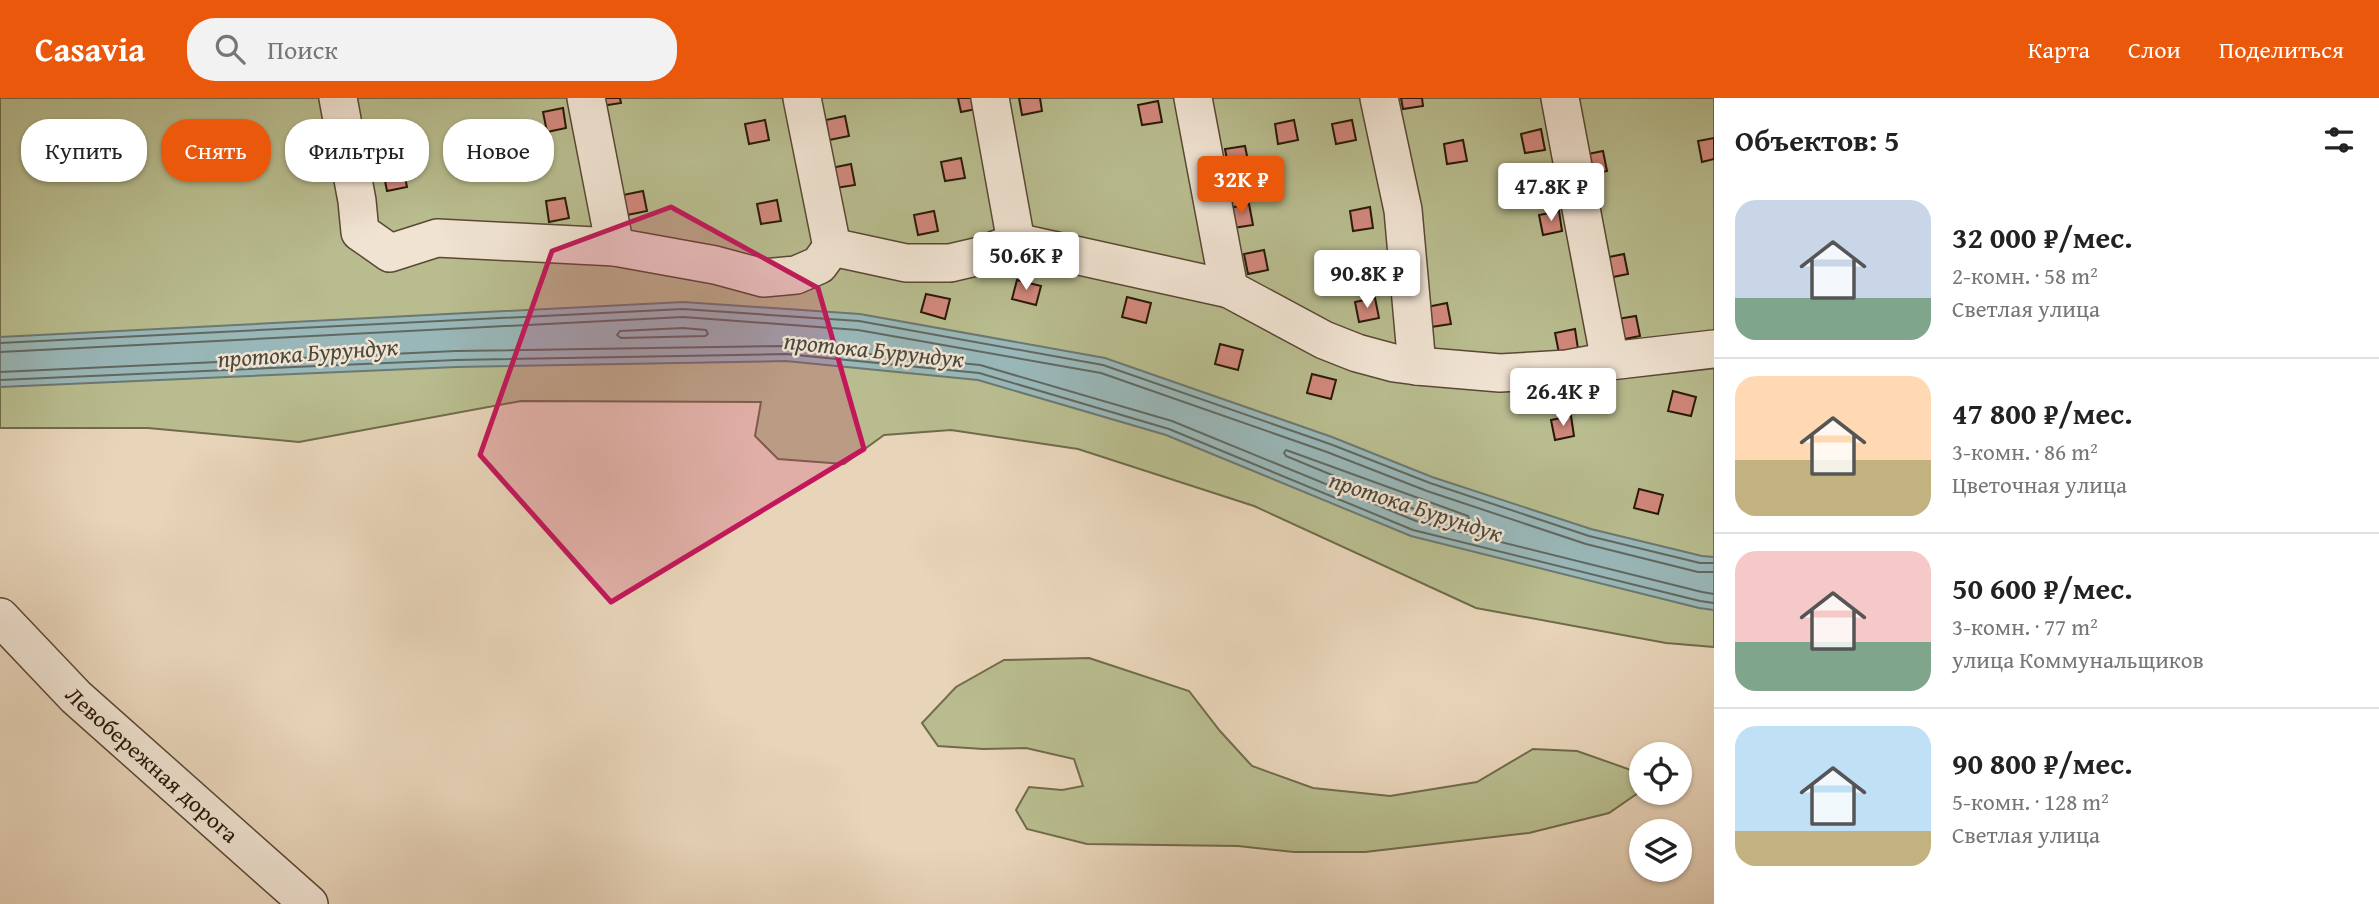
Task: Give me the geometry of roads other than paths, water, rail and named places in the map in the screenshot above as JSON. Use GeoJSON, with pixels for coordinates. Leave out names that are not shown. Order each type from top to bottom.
{"type":"FeatureCollection","features":[{"type":"Feature","properties":{"kind":"street"},"geometry":{"type":"LineString","coordinates":[[338,98],[360,232],[390,253],[437,238],[615,247],[715,265],[763,278],[796,275],[819,265],[832,247],[802,98]]}},
{"type":"Feature","properties":{"kind":"street"},"geometry":{"type":"LineString","coordinates":[[586,98],[615,247]]}},
{"type":"Feature","properties":{"kind":"street"},"geometry":{"type":"LineString","coordinates":[[990,98],[1016,242]]}},
{"type":"Feature","properties":{"kind":"street"},"geometry":{"type":"LineString","coordinates":[[1193,98],[1228,289]]}},
{"type":"Feature","properties":{"kind":"street"},"geometry":{"type":"LineString","coordinates":[[1379,98],[1403,210],[1418,366]]}},
{"type":"Feature","properties":{"kind":"street"},"geometry":{"type":"LineString","coordinates":[[1560,98],[1610,361]]}},
{"type":"Feature","properties":{"kind":"street"},"geometry":{"type":"LineString","coordinates":[[832,247],[906,263],[950,263],[980,257],[1016,242],[1228,289],[1324,340],[1357,353],[1418,366],[1500,373],[1567,369],[1610,361],[1714,349]]}},
{"type":"Feature","properties":{"kind":"street","name":"Левобережная дорога"},"geometry":{"type":"LineString","coordinates":[[0,617],[76,698],[309,904]]}},
{"type":"Feature","properties":{"kind":"water","name":"протока Бурундук"},"geometry":{"type":"Polygon","coordinates":[[[683,302],[860,314],[1105,358],[1332,437],[1432,477],[1591,529],[1714,557],[1714,610],[1411,536],[1166,435],[978,380],[786,361],[456,367],[0,387],[0,337],[683,302]]]}}]}
